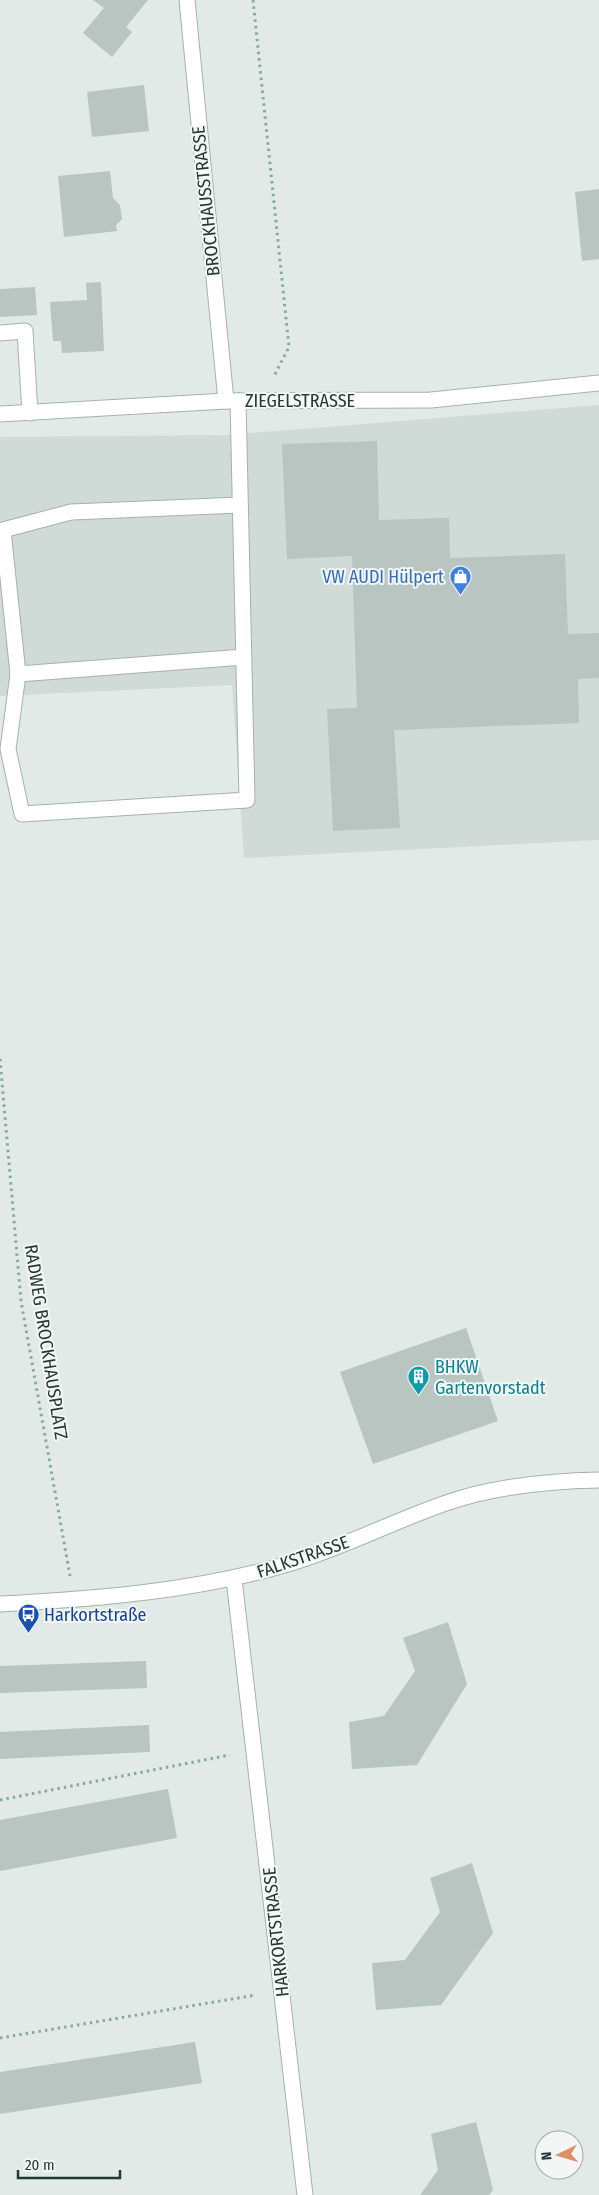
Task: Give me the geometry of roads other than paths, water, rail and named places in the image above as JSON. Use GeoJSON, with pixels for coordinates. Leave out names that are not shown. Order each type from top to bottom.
{"type":"FeatureCollection","features":[{"type":"Feature","properties":{"kind":"street","name":"BROCKHAUSSTRASSE"},"geometry":{"type":"LineString","coordinates":[[18,674],[8,749],[22,814],[248,800],[240,505],[232,401],[187,0]]}},
{"type":"Feature","properties":{"kind":"street"},"geometry":{"type":"LineString","coordinates":[[0,333],[25,331],[30,413]]}},
{"type":"Feature","properties":{"kind":"street","name":"ZIEGELSTRASSE"},"geometry":{"type":"LineString","coordinates":[[0,414],[232,401],[431,400],[599,384]]}},
{"type":"Feature","properties":{"kind":"street"},"geometry":{"type":"LineString","coordinates":[[240,505],[71,512],[3,530],[18,674],[244,657]]}},
{"type":"Feature","properties":{"kind":"street","name":"FALKSTRASSE"},"geometry":{"type":"LineString","coordinates":[[0,1604],[123,1595],[234,1579],[293,1563],[448,1502],[508,1488],[550,1481],[599,1480]]}},
{"type":"Feature","properties":{"kind":"street","name":"HARKORTSTRASSE"},"geometry":{"type":"LineString","coordinates":[[234,1579],[305,2195]]}},
{"type":"Feature","properties":{"kind":"place","name":"VW AUDI Hülpert"},"geometry":{"type":"Point","coordinates":[460,596]}},
{"type":"Feature","properties":{"kind":"place","name":"BHKW Gartenvorstadt"},"geometry":{"type":"Point","coordinates":[419,1396]}},
{"type":"Feature","properties":{"kind":"place","name":"Harkortstraße"},"geometry":{"type":"Point","coordinates":[28,1634]}}]}
